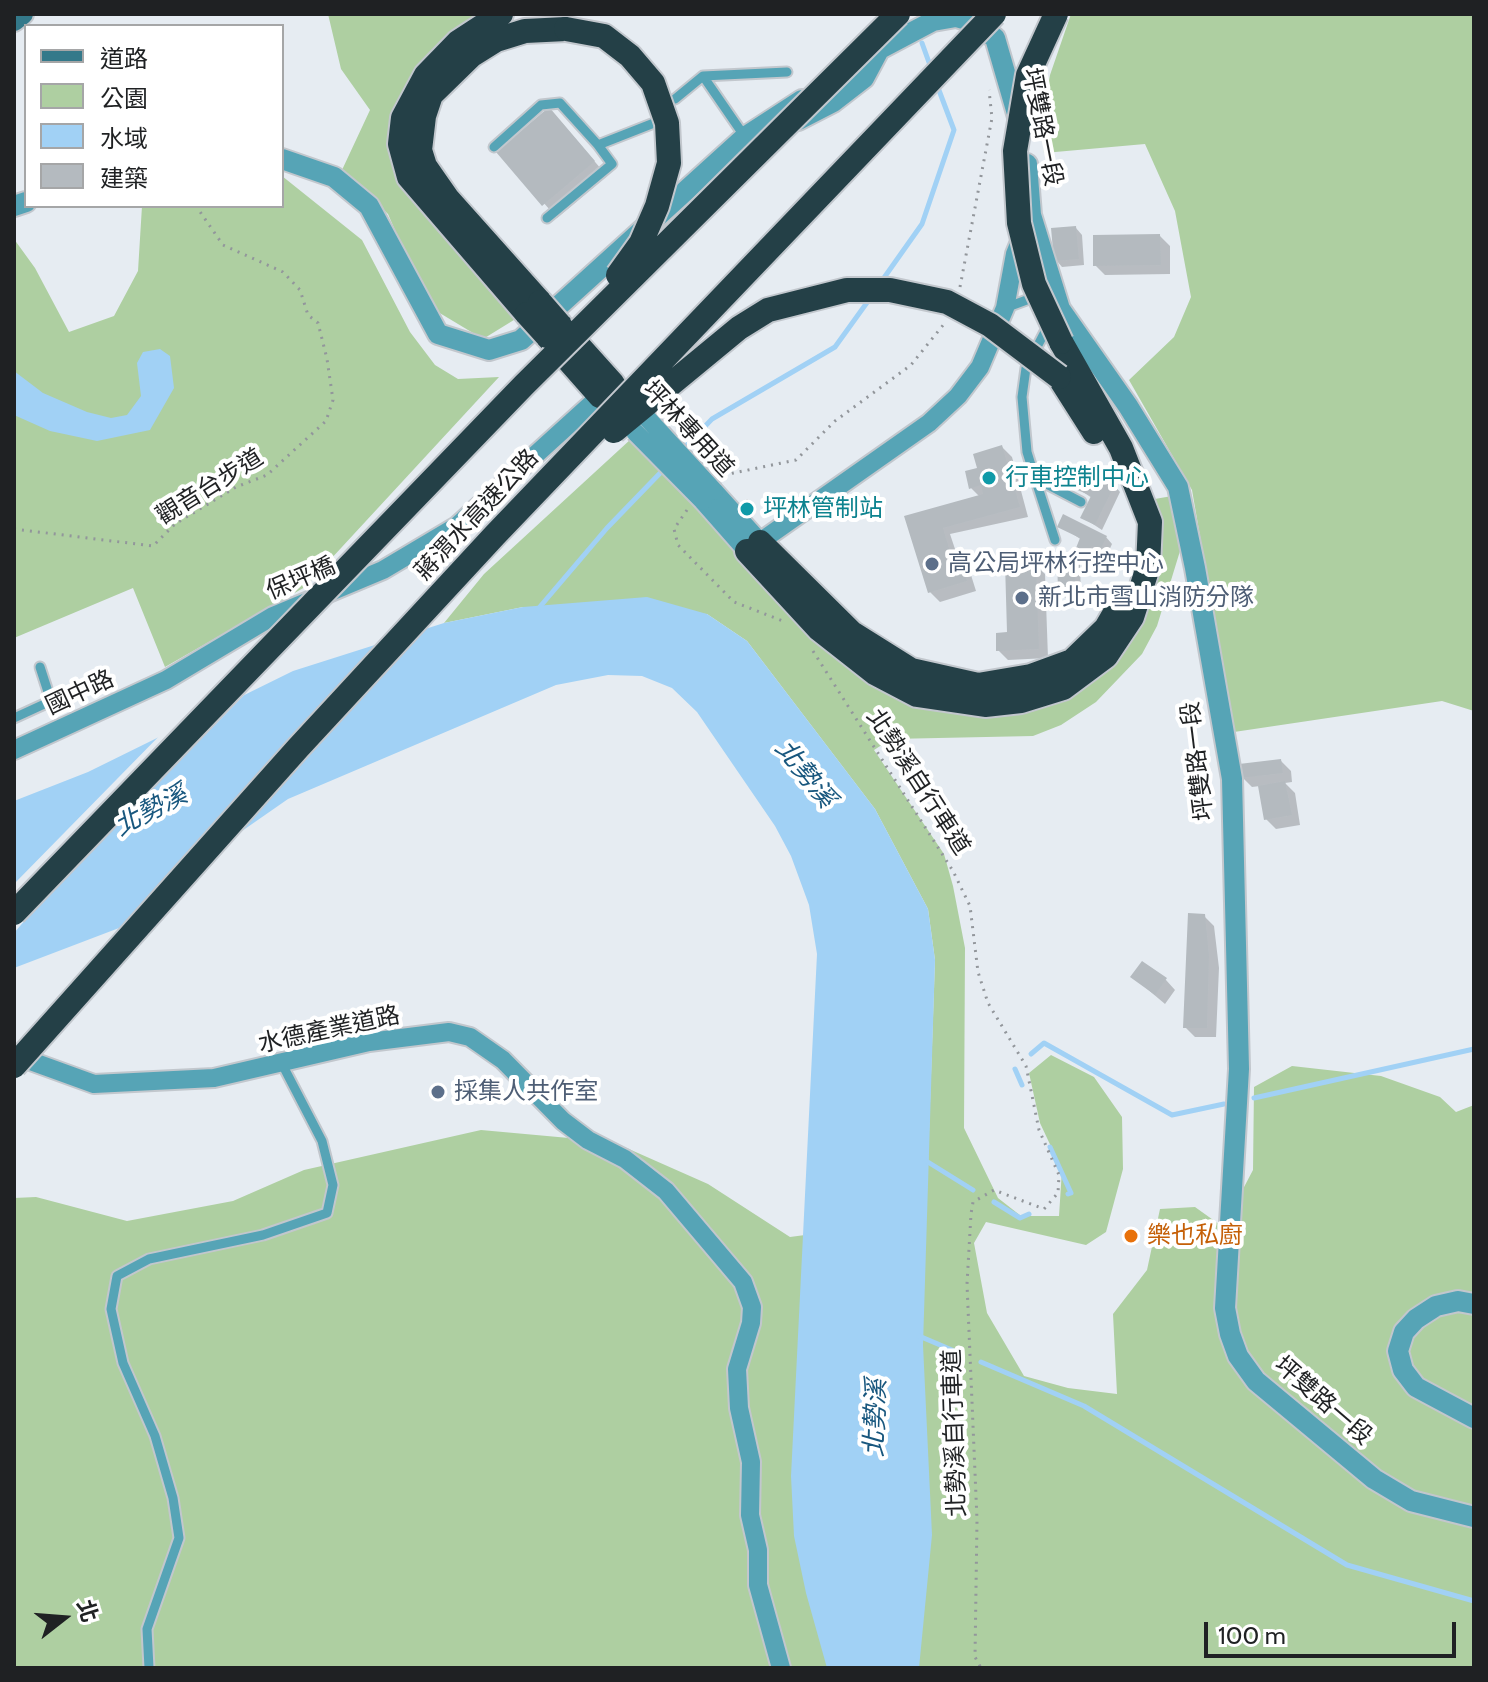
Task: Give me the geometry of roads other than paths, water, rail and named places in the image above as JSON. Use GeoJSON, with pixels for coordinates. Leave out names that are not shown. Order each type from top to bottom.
{"type":"FeatureCollection","features":[{"type":"Feature","properties":{"kind":"highway"},"geometry":{"type":"LineString","coordinates":[[501,14],[458,42],[426,75],[403,118],[400,144],[409,177],[607,390]]}},
{"type":"Feature","properties":{"kind":"highway"},"geometry":{"type":"LineString","coordinates":[[14,913],[524,385],[898,14]]}},
{"type":"Feature","properties":{"kind":"highway"},"geometry":{"type":"LineString","coordinates":[[753,546],[819,629],[875,673],[917,695],[985,705],[1021,701],[1063,688],[1106,656],[1132,617],[1148,567],[1150,522],[1121,448],[1061,342],[1034,284],[1019,223],[1015,151],[1028,75],[1056,14]]}},
{"type":"Feature","properties":{"kind":"highway","name":"蔣渭水高速公路"},"geometry":{"type":"LineString","coordinates":[[14,1066],[298,748],[495,535],[992,22]]}},
{"type":"Feature","properties":{"kind":"highway"},"geometry":{"type":"LineString","coordinates":[[524,385],[613,282],[641,243],[657,206],[669,163],[667,123],[653,83],[630,56],[604,36],[566,29],[525,31],[496,40],[472,55],[431,95],[424,116],[420,150],[425,166],[534,308]]}},
{"type":"Feature","properties":{"kind":"highway"},"geometry":{"type":"LineString","coordinates":[[495,535],[739,328],[768,310],[847,290],[890,290],[947,302],[990,325],[1059,377],[1118,475],[1133,517],[1138,553],[1130,589],[1106,628],[1072,661],[1031,676],[978,685],[911,670],[852,633],[753,546]]}},
{"type":"Feature","properties":{"kind":"main road"},"geometry":{"type":"LineString","coordinates":[[14,21],[23,14]]}},
{"type":"Feature","properties":{"kind":"street"},"geometry":{"type":"LineString","coordinates":[[284,160],[334,177],[369,206],[438,334],[489,350],[521,340],[745,137],[881,45],[937,18],[992,22]]}},
{"type":"Feature","properties":{"kind":"street","name":"坪雙路一段"},"geometry":{"type":"LineString","coordinates":[[992,22],[1025,148],[1031,215],[1060,309],[1128,406],[1178,487],[1232,779],[1239,1069],[1225,1308],[1230,1334],[1238,1356],[1256,1381],[1374,1479],[1411,1501],[1474,1517]]}},
{"type":"Feature","properties":{"kind":"street"},"geometry":{"type":"LineString","coordinates":[[753,546],[868,467],[958,396],[980,367],[1005,308],[1015,254],[1031,215]]}},
{"type":"Feature","properties":{"kind":"street","name":"坪林專用道"},"geometry":{"type":"LineString","coordinates":[[607,390],[708,493],[753,546]]}},
{"type":"Feature","properties":{"kind":"street","name":"保坪橋"},"geometry":{"type":"LineString","coordinates":[[166,680],[273,616],[383,570],[457,526],[607,390]]}},
{"type":"Feature","properties":{"kind":"street","name":"國中路"},"geometry":{"type":"LineString","coordinates":[[14,750],[166,680]]}},
{"type":"Feature","properties":{"kind":"street","name":"水德產業道路"},"geometry":{"type":"LineString","coordinates":[[14,1055],[94,1084],[214,1078],[369,1042],[449,1032],[470,1037],[503,1060],[563,1121],[588,1140],[625,1159],[666,1191],[743,1282],[752,1307],[751,1323],[737,1369],[739,1408],[751,1462],[750,1515],[758,1550],[758,1585],[781,1668]]}},
{"type":"Feature","properties":{"kind":"street"},"geometry":{"type":"LineString","coordinates":[[1474,1304],[1458,1301],[1436,1306],[1416,1319],[1404,1332],[1398,1351],[1403,1370],[1416,1387],[1474,1418]]}},
{"type":"Feature","properties":{"kind":"lane"},"geometry":{"type":"LineString","coordinates":[[675,99],[703,76],[787,72]]}},
{"type":"Feature","properties":{"kind":"lane"},"geometry":{"type":"LineString","coordinates":[[703,76],[745,137]]}},
{"type":"Feature","properties":{"kind":"lane"},"geometry":{"type":"LineString","coordinates":[[494,147],[541,105],[560,103],[598,145],[612,164],[547,218]]}},
{"type":"Feature","properties":{"kind":"lane"},"geometry":{"type":"LineString","coordinates":[[598,145],[654,123]]}},
{"type":"Feature","properties":{"kind":"lane"},"geometry":{"type":"LineString","coordinates":[[1005,308],[1032,298],[1060,309],[1038,339],[1026,368],[1022,397],[1027,452],[1055,540]]}},
{"type":"Feature","properties":{"kind":"lane"},"geometry":{"type":"LineString","coordinates":[[1035,478],[1081,502]]}},
{"type":"Feature","properties":{"kind":"lane"},"geometry":{"type":"LineString","coordinates":[[14,718],[51,701],[40,667]]}},
{"type":"Feature","properties":{"kind":"lane"},"geometry":{"type":"LineString","coordinates":[[149,1668],[147,1629],[179,1538],[173,1498],[155,1436],[120,1349],[111,1309],[117,1276],[149,1259],[263,1235],[327,1213],[333,1185],[322,1141],[282,1064]]}},
{"type":"Feature","properties":{"kind":"water"},"geometry":{"type":"Polygon","coordinates":[[[160,349],[170,356],[174,388],[150,430],[97,441],[50,431],[14,415],[14,371],[43,393],[87,412],[111,418],[127,415],[141,396],[137,363],[143,352],[160,349]]]}},
{"type":"Feature","properties":{"kind":"water","name":"北勢溪"},"geometry":{"type":"Polygon","coordinates":[[[647,597],[707,614],[747,641],[875,809],[928,909],[935,960],[923,1345],[932,1535],[919,1668],[827,1668],[806,1593],[794,1536],[791,1476],[817,954],[809,905],[791,856],[775,826],[697,712],[672,688],[642,676],[608,675],[556,685],[288,799],[196,863],[119,928],[14,968],[14,801],[88,772],[293,671],[444,623],[523,607],[647,597]]]}},
{"type":"Feature","properties":{"kind":"waterway"},"geometry":{"type":"LineString","coordinates":[[922,43],[931,68]]}},
{"type":"Feature","properties":{"kind":"waterway"},"geometry":{"type":"LineString","coordinates":[[881,282],[922,224],[954,130],[937,85]]}},
{"type":"Feature","properties":{"kind":"waterway"},"geometry":{"type":"LineString","coordinates":[[683,449],[712,419],[835,347],[871,297]]}},
{"type":"Feature","properties":{"kind":"waterway"},"geometry":{"type":"LineString","coordinates":[[538,609],[607,528],[665,468]]}},
{"type":"Feature","properties":{"kind":"waterway"},"geometry":{"type":"LineString","coordinates":[[1031,1054],[1044,1043],[1172,1115],[1224,1104]]}},
{"type":"Feature","properties":{"kind":"waterway"},"geometry":{"type":"LineString","coordinates":[[1254,1098],[1474,1049]]}},
{"type":"Feature","properties":{"kind":"waterway"},"geometry":{"type":"LineString","coordinates":[[1015,1069],[1022,1085]]}},
{"type":"Feature","properties":{"kind":"waterway"},"geometry":{"type":"LineString","coordinates":[[1050,1147],[1071,1193],[1068,1194]]}},
{"type":"Feature","properties":{"kind":"waterway"},"geometry":{"type":"LineString","coordinates":[[923,1159],[973,1190]]}},
{"type":"Feature","properties":{"kind":"waterway"},"geometry":{"type":"LineString","coordinates":[[994,1202],[1020,1218],[1029,1214]]}},
{"type":"Feature","properties":{"kind":"waterway"},"geometry":{"type":"LineString","coordinates":[[919,1336],[959,1353]]}},
{"type":"Feature","properties":{"kind":"waterway"},"geometry":{"type":"LineString","coordinates":[[981,1362],[1084,1406],[1347,1565],[1474,1601]]}},
{"type":"Feature","properties":{"kind":"place","name":"行車控制中心"},"geometry":{"type":"Point","coordinates":[989,478]}},
{"type":"Feature","properties":{"kind":"place","name":"坪林管制站"},"geometry":{"type":"Point","coordinates":[747,509]}},
{"type":"Feature","properties":{"kind":"place","name":"高公局坪林行控中心"},"geometry":{"type":"Point","coordinates":[932,564]}},
{"type":"Feature","properties":{"kind":"place","name":"新北市雪山消防分隊"},"geometry":{"type":"Point","coordinates":[1022,598]}},
{"type":"Feature","properties":{"kind":"place","name":"採集人共作室"},"geometry":{"type":"Point","coordinates":[438,1092]}},
{"type":"Feature","properties":{"kind":"place","name":"樂也私廚"},"geometry":{"type":"Point","coordinates":[1131,1236]}}]}
